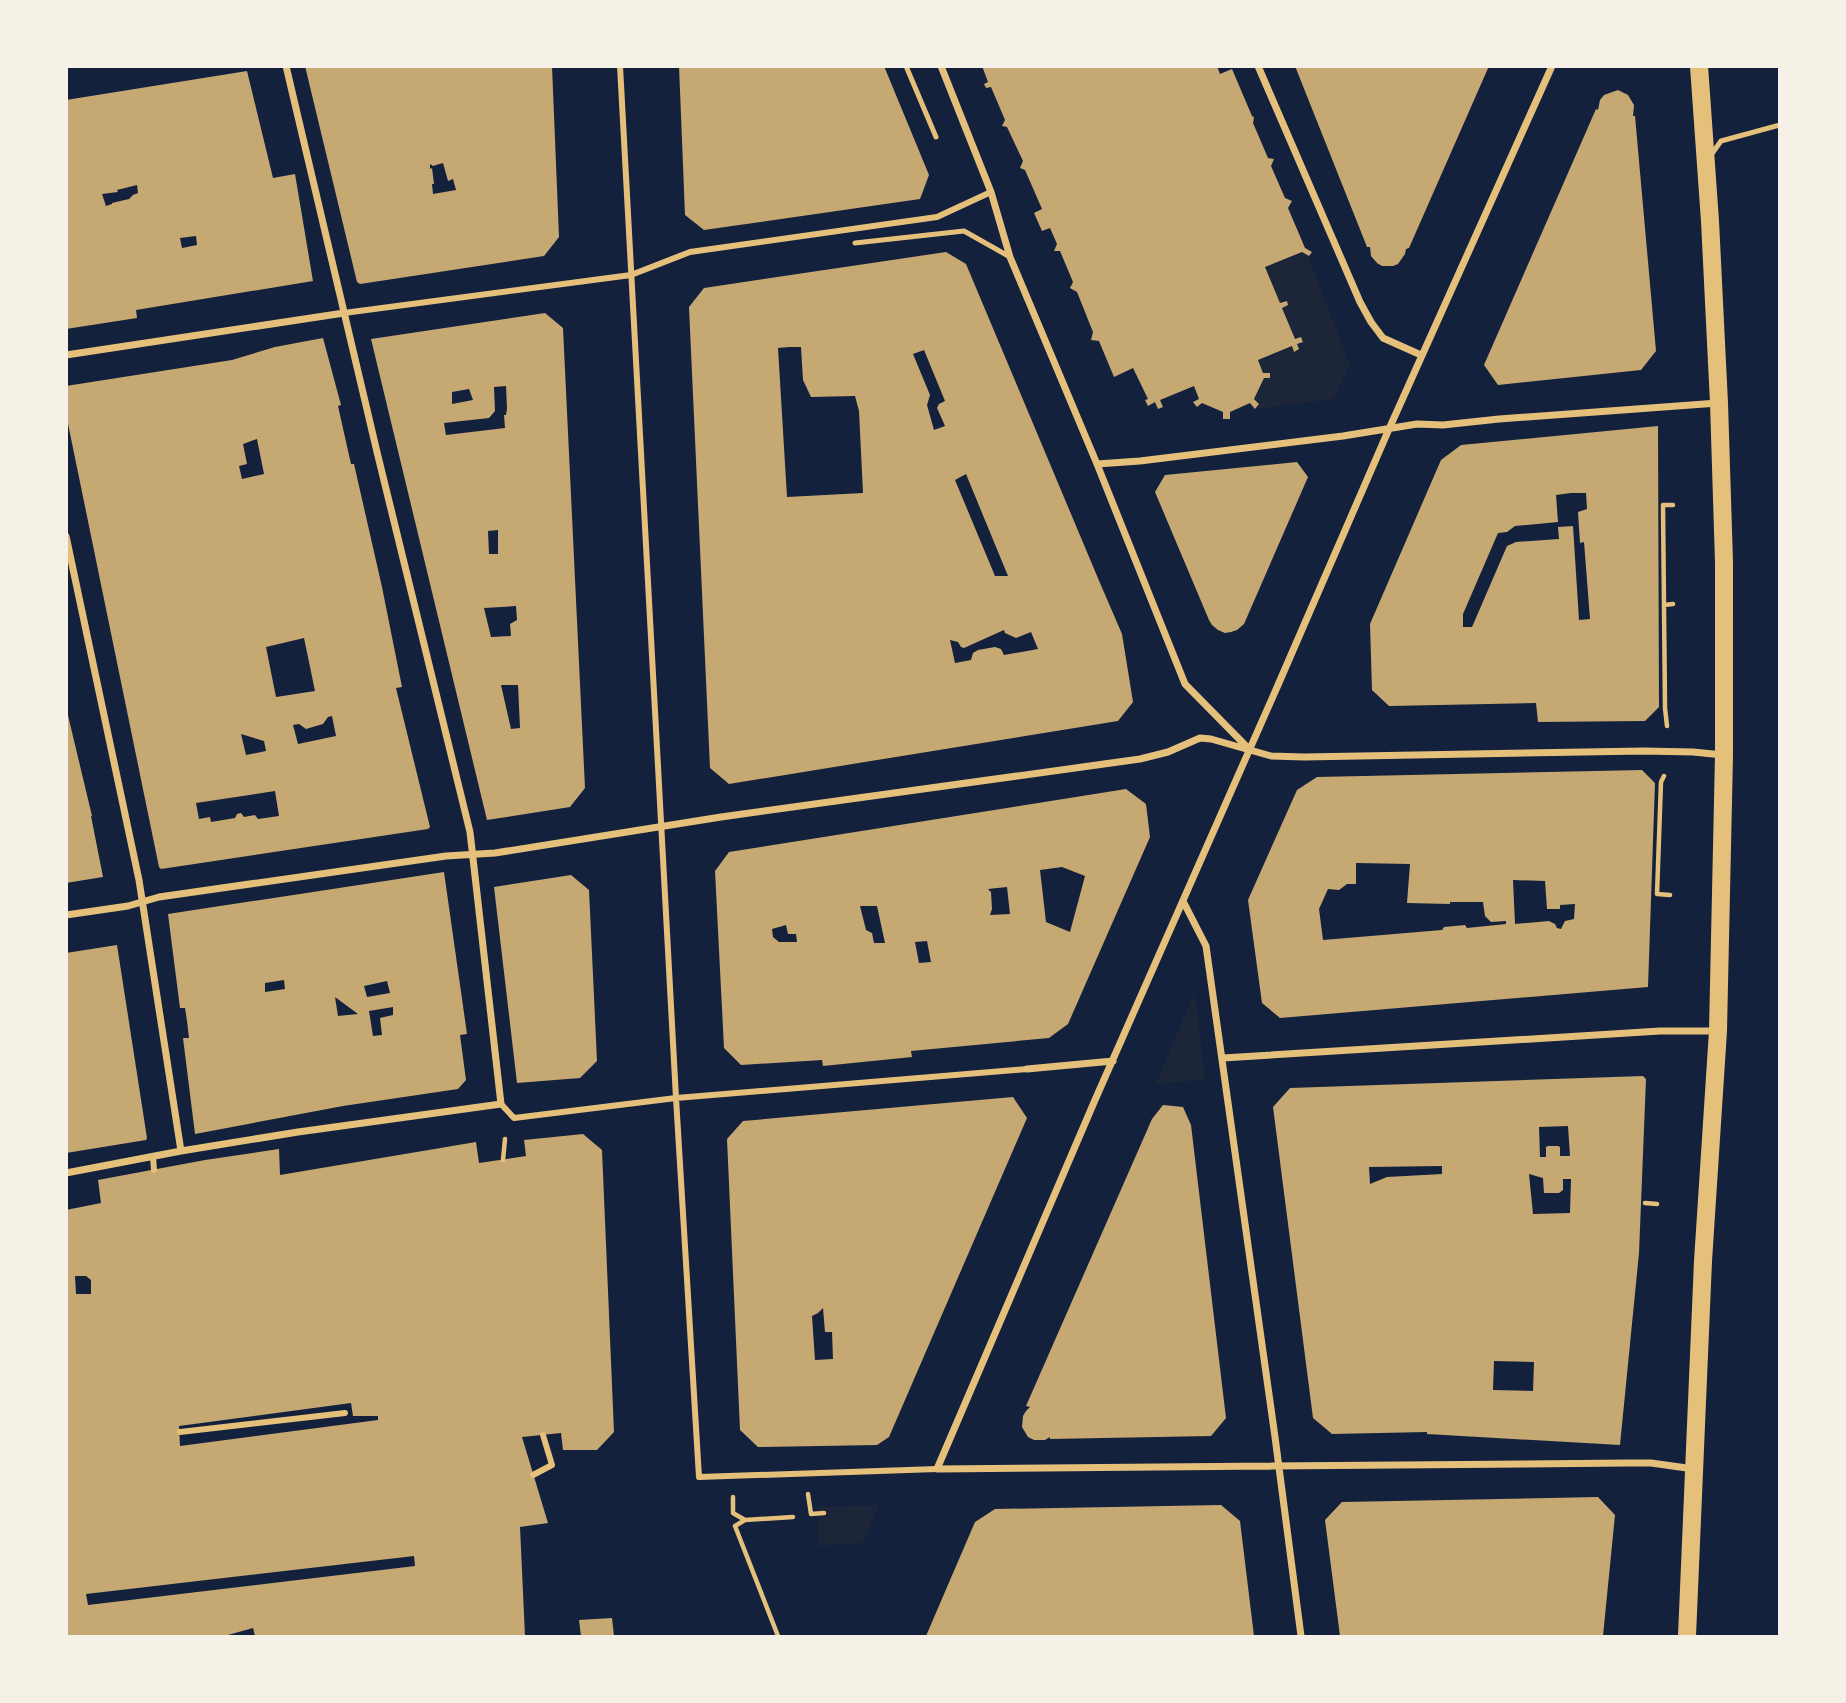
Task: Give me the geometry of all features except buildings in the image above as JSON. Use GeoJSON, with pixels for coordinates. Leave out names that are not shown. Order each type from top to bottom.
{"type":"FeatureCollection","features":[{"type":"Feature","properties":{"kind":"main road"},"geometry":{"type":"LineString","coordinates":[[1687,1636],[1703,1261],[1718,1031],[1724,755],[1724,562],[1719,403],[1699,66]]}},
{"type":"Feature","properties":{"kind":"street"},"geometry":{"type":"LineString","coordinates":[[286,66],[470,832],[501,1104],[514,1118],[676,1098],[1113,1061]]}},
{"type":"Feature","properties":{"kind":"street"},"geometry":{"type":"LineString","coordinates":[[620,66],[699,1477],[888,1469],[1651,1463],[1695,1469]]}},
{"type":"Feature","properties":{"kind":"street"},"geometry":{"type":"LineString","coordinates":[[941,66],[991,192],[1010,257],[1185,684],[1249,748]]}},
{"type":"Feature","properties":{"kind":"street"},"geometry":{"type":"LineString","coordinates":[[1258,66],[1371,322],[1383,338],[1421,355]]}},
{"type":"Feature","properties":{"kind":"street"},"geometry":{"type":"LineString","coordinates":[[937,1469],[1095,1100],[1421,355],[1552,66]]}},
{"type":"Feature","properties":{"kind":"street"},"geometry":{"type":"LineString","coordinates":[[66,355],[344,313],[631,275],[690,252],[937,216],[991,192]]}},
{"type":"Feature","properties":{"kind":"street"},"geometry":{"type":"LineString","coordinates":[[1097,464],[1140,461],[1418,425],[1719,403]]}},
{"type":"Feature","properties":{"kind":"street"},"geometry":{"type":"LineString","coordinates":[[66,536],[142,902],[181,1151]]}},
{"type":"Feature","properties":{"kind":"street"},"geometry":{"type":"LineString","coordinates":[[66,915],[159,897],[446,856],[495,853],[662,826],[1140,759],[1168,752],[1200,738],[1249,748],[1272,756],[1666,751],[1724,755]]}},
{"type":"Feature","properties":{"kind":"street"},"geometry":{"type":"LineString","coordinates":[[1183,901],[1206,946],[1301,1636]]}},
{"type":"Feature","properties":{"kind":"street"},"geometry":{"type":"LineString","coordinates":[[1223,1058],[1650,1032],[1718,1031]]}},
{"type":"Feature","properties":{"kind":"street"},"geometry":{"type":"LineString","coordinates":[[66,1173],[343,1125],[501,1104]]}},
{"type":"Feature","properties":{"kind":"street"},"geometry":{"type":"LineString","coordinates":[[153,1157],[154,1170]]}},
{"type":"Feature","properties":{"kind":"street"},"geometry":{"type":"LineString","coordinates":[[180,1432],[345,1413]]}},
{"type":"Feature","properties":{"kind":"street"},"geometry":{"type":"LineString","coordinates":[[533,1475],[552,1465],[543,1435]]}},
{"type":"Feature","properties":{"kind":"lane"},"geometry":{"type":"LineString","coordinates":[[906,66],[936,137]]}},
{"type":"Feature","properties":{"kind":"lane"},"geometry":{"type":"LineString","coordinates":[[1706,163],[1721,141],[1780,125]]}},
{"type":"Feature","properties":{"kind":"lane"},"geometry":{"type":"LineString","coordinates":[[855,243],[964,231],[1010,257]]}},
{"type":"Feature","properties":{"kind":"path"},"geometry":{"type":"LineString","coordinates":[[1667,726],[1663,505],[1672,505]]}},
{"type":"Feature","properties":{"kind":"path"},"geometry":{"type":"LineString","coordinates":[[1664,604],[1672,604]]}},
{"type":"Feature","properties":{"kind":"path"},"geometry":{"type":"LineString","coordinates":[[1666,768],[1661,782],[1657,894],[1670,895]]}},
{"type":"Feature","properties":{"kind":"path"},"geometry":{"type":"LineString","coordinates":[[1645,1203],[1657,1204]]}},
{"type":"Feature","properties":{"kind":"path"},"geometry":{"type":"LineString","coordinates":[[733,1476],[733,1513],[745,1520]]}},
{"type":"Feature","properties":{"kind":"path"},"geometry":{"type":"LineString","coordinates":[[778,1636],[735,1526],[745,1520],[793,1517]]}},
{"type":"Feature","properties":{"kind":"shaded area"},"geometry":{"type":"Polygon","coordinates":[[[1302,253],[1308,256],[1350,365],[1333,399],[1256,409],[1260,404],[1255,399],[1264,379],[1270,378],[1270,372],[1264,373],[1258,361],[1292,347],[1294,352],[1299,350],[1298,344],[1303,342],[1301,336],[1295,339],[1283,308],[1288,305],[1287,300],[1280,303],[1266,268],[1302,253]]]}},
{"type":"Feature","properties":{"kind":"shaded area"},"geometry":{"type":"Polygon","coordinates":[[[1195,991],[1205,1080],[1156,1084],[1195,991]]]}},
{"type":"Feature","properties":{"kind":"shaded area"},"geometry":{"type":"Polygon","coordinates":[[[879,1505],[863,1543],[819,1546],[818,1520],[824,1513],[817,1507],[879,1505]]]}}]}
